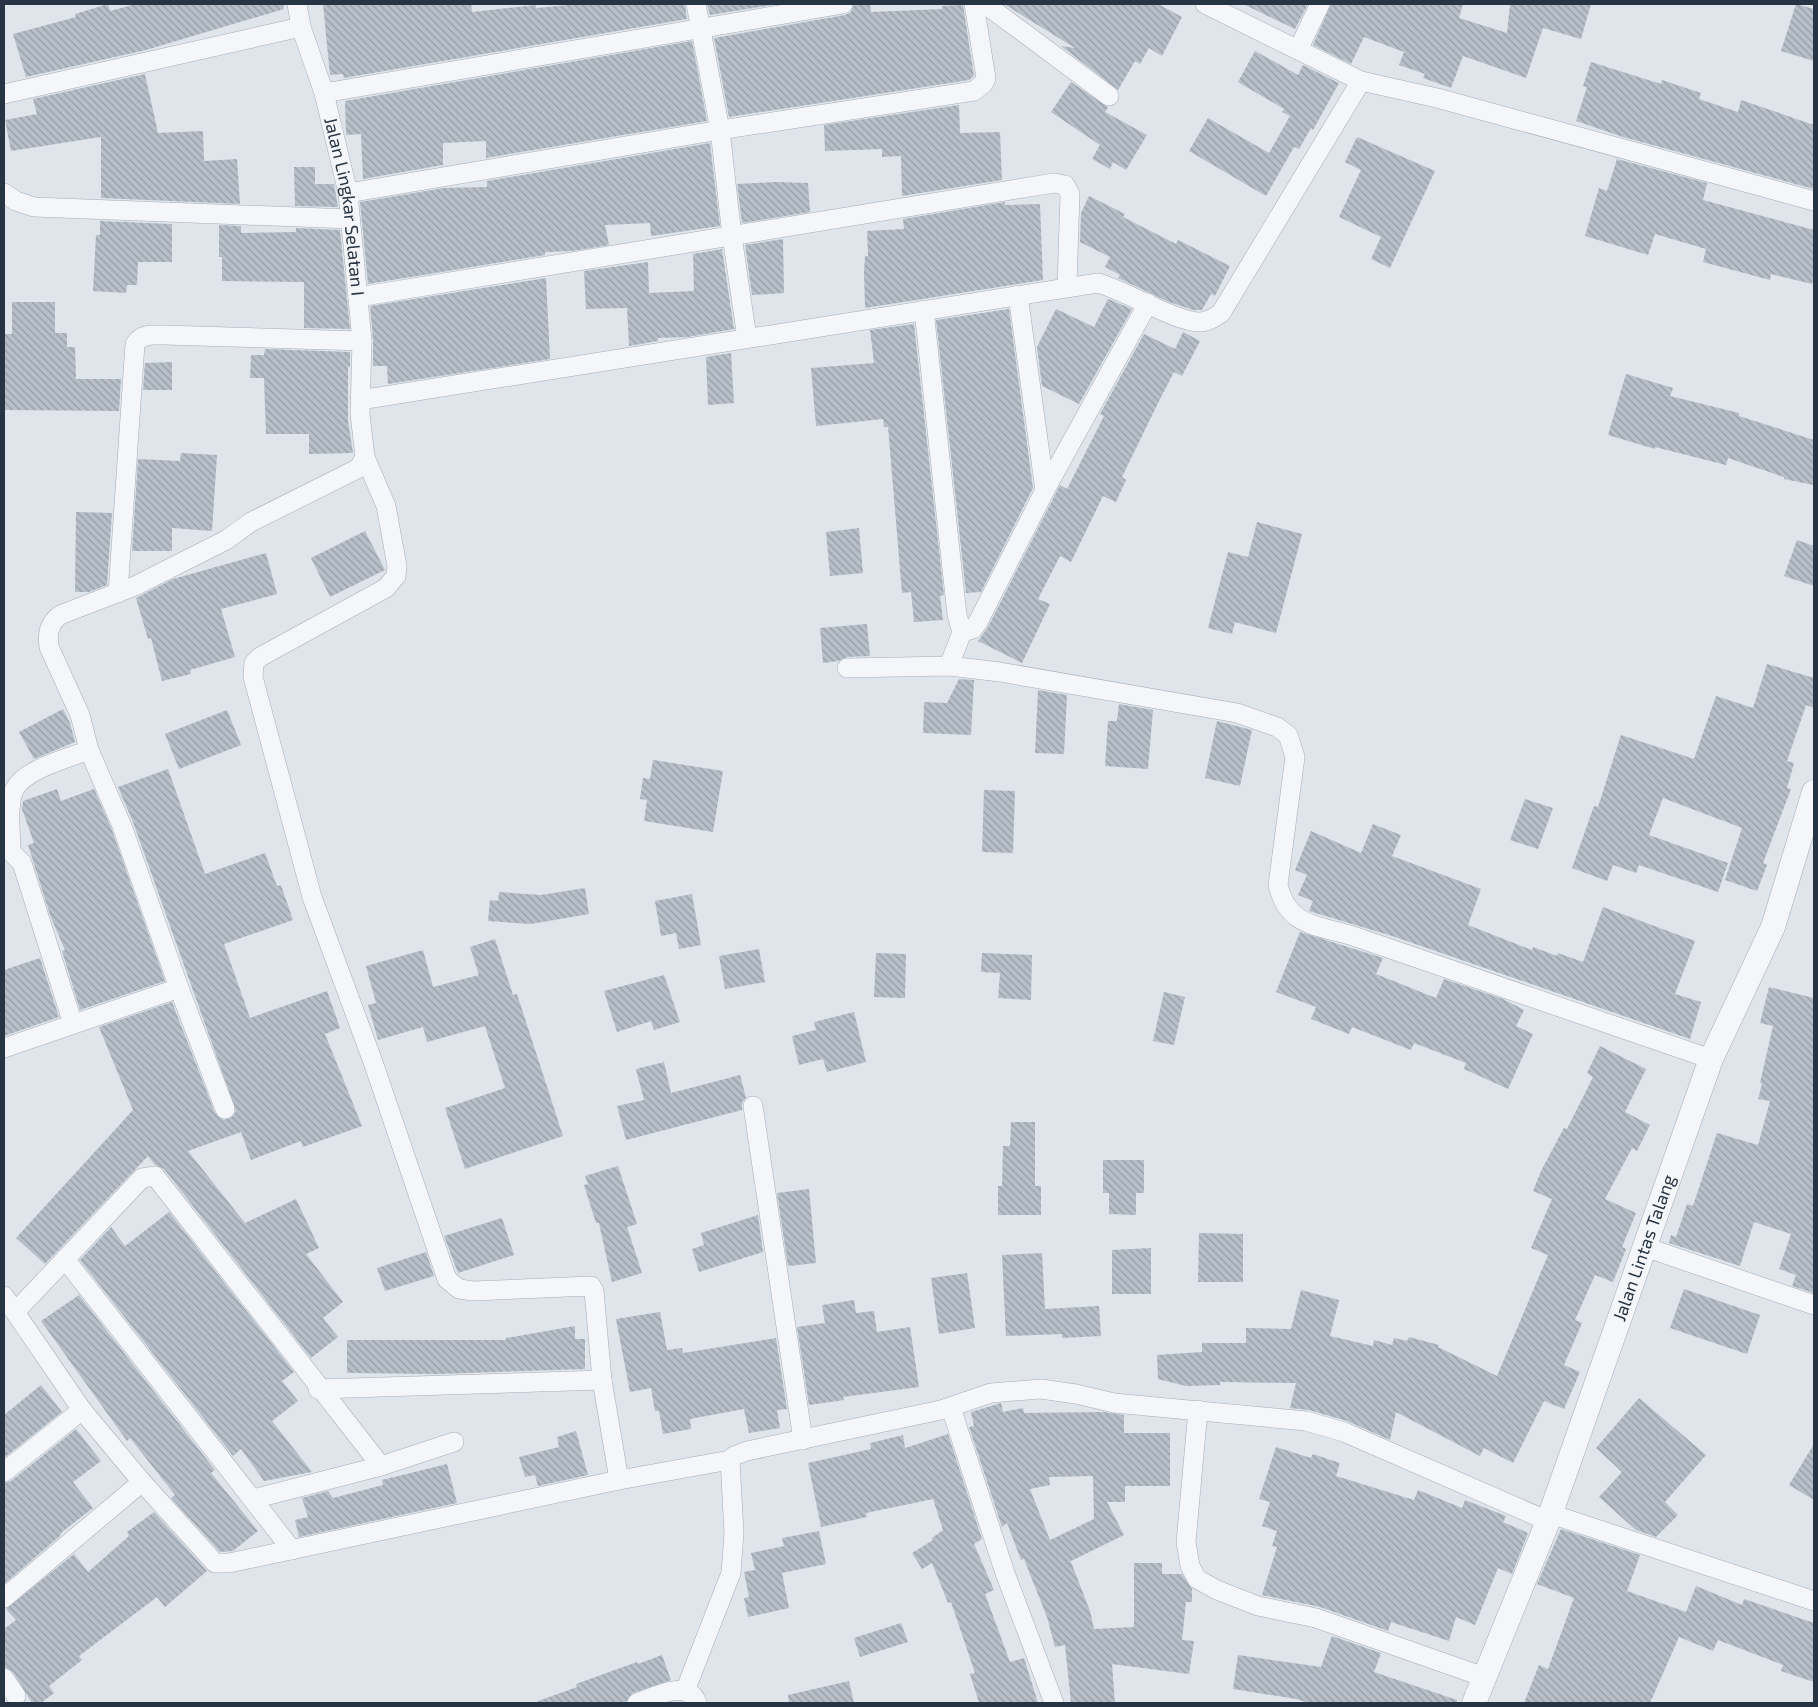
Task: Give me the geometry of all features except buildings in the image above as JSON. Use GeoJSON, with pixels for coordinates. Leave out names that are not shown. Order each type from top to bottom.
{"type":"FeatureCollection","features":[{"type":"Feature","properties":{"kind":"street","name":"Jalan Lingkar Selatan I"},"geometry":{"type":"LineString","coordinates":[[296,4],[301,27],[324,93],[348,193],[362,341],[360,407],[365,457],[386,506],[397,566],[396,576],[386,588],[260,657],[254,663],[253,677],[312,897],[373,1062],[447,1279],[459,1289],[473,1291],[591,1286],[594,1291],[602,1380]]}},
{"type":"Feature","properties":{"kind":"street"},"geometry":{"type":"LineString","coordinates":[[696,4],[720,130],[732,236],[747,338]]}},
{"type":"Feature","properties":{"kind":"street"},"geometry":{"type":"LineString","coordinates":[[324,93],[843,4]]}},
{"type":"Feature","properties":{"kind":"street"},"geometry":{"type":"LineString","coordinates":[[348,193],[720,130],[974,91],[984,83],[986,78],[974,4]]}},
{"type":"Feature","properties":{"kind":"street"},"geometry":{"type":"LineString","coordinates":[[985,4],[1109,96]]}},
{"type":"Feature","properties":{"kind":"street"},"geometry":{"type":"LineString","coordinates":[[1205,4],[1361,81],[1437,98],[1814,201]]}},
{"type":"Feature","properties":{"kind":"street"},"geometry":{"type":"LineString","coordinates":[[1298,50],[1320,4]]}},
{"type":"Feature","properties":{"kind":"street"},"geometry":{"type":"LineString","coordinates":[[4,94],[301,27]]}},
{"type":"Feature","properties":{"kind":"street"},"geometry":{"type":"LineString","coordinates":[[360,407],[747,338],[1067,286],[1098,283],[1182,318],[1200,322],[1212,319],[1221,313],[1361,81]]}},
{"type":"Feature","properties":{"kind":"street"},"geometry":{"type":"LineString","coordinates":[[358,297],[1054,183],[1065,185],[1070,194],[1067,286]]}},
{"type":"Feature","properties":{"kind":"street"},"geometry":{"type":"LineString","coordinates":[[4,193],[16,201],[34,207],[350,219]]}},
{"type":"Feature","properties":{"kind":"street"},"geometry":{"type":"LineString","coordinates":[[1018,295],[1045,490]]}},
{"type":"Feature","properties":{"kind":"street"},"geometry":{"type":"LineString","coordinates":[[962,632],[973,629],[978,622],[1045,490],[1148,303]]}},
{"type":"Feature","properties":{"kind":"street"},"geometry":{"type":"LineString","coordinates":[[924,310],[957,616],[962,632],[949,666]]}},
{"type":"Feature","properties":{"kind":"street"},"geometry":{"type":"LineString","coordinates":[[118,593],[135,344],[139,338],[145,335],[164,335],[362,341]]}},
{"type":"Feature","properties":{"kind":"street"},"geometry":{"type":"LineString","coordinates":[[225,1109],[179,988],[122,826],[89,750],[80,715],[49,647],[47,637],[52,622],[60,616],[118,593],[226,540],[251,522],[359,468],[365,457]]}},
{"type":"Feature","properties":{"kind":"street"},"geometry":{"type":"LineString","coordinates":[[847,668],[949,666],[1000,672],[1237,713],[1277,727],[1288,735],[1295,757],[1278,885],[1288,910],[1303,922],[1353,936],[1711,1059]]}},
{"type":"Feature","properties":{"kind":"street"},"geometry":{"type":"LineString","coordinates":[[73,1024],[22,862],[8,853],[11,804],[14,790],[23,778],[35,771],[89,750]]}},
{"type":"Feature","properties":{"kind":"street","name":"Jalan Lintas Talang"},"geometry":{"type":"LineString","coordinates":[[1474,1703],[1549,1518],[1711,1059],[1773,926],[1814,792]]}},
{"type":"Feature","properties":{"kind":"street"},"geometry":{"type":"LineString","coordinates":[[4,1048],[179,988]]}},
{"type":"Feature","properties":{"kind":"street"},"geometry":{"type":"LineString","coordinates":[[753,1106],[803,1440]]}},
{"type":"Feature","properties":{"kind":"street"},"geometry":{"type":"LineString","coordinates":[[16,1311],[142,1178],[155,1176],[318,1389],[381,1466]]}},
{"type":"Feature","properties":{"kind":"street"},"geometry":{"type":"LineString","coordinates":[[1645,1248],[1814,1305]]}},
{"type":"Feature","properties":{"kind":"street"},"geometry":{"type":"LineString","coordinates":[[65,1259],[292,1550]]}},
{"type":"Feature","properties":{"kind":"street"},"geometry":{"type":"LineString","coordinates":[[4,1296],[82,1410],[142,1482],[215,1563],[229,1564],[619,1480],[730,1460],[734,1456],[746,1451],[950,1408],[991,1393],[1040,1389],[1076,1394],[1114,1403],[1306,1422],[1344,1432],[1549,1518],[1814,1601]]}},
{"type":"Feature","properties":{"kind":"street"},"geometry":{"type":"LineString","coordinates":[[318,1389],[602,1380],[619,1480]]}},
{"type":"Feature","properties":{"kind":"street"},"geometry":{"type":"LineString","coordinates":[[950,1408],[1005,1573],[1054,1703]]}},
{"type":"Feature","properties":{"kind":"street"},"geometry":{"type":"LineString","coordinates":[[4,1472],[82,1410]]}},
{"type":"Feature","properties":{"kind":"street"},"geometry":{"type":"LineString","coordinates":[[1198,1410],[1186,1542],[1190,1566],[1198,1579],[1217,1590],[1258,1606],[1316,1618],[1484,1677]]}},
{"type":"Feature","properties":{"kind":"street"},"geometry":{"type":"LineString","coordinates":[[253,1500],[381,1466],[454,1442]]}},
{"type":"Feature","properties":{"kind":"street"},"geometry":{"type":"LineString","coordinates":[[637,1703],[667,1691],[691,1697],[731,1572],[734,1533],[730,1460]]}},
{"type":"Feature","properties":{"kind":"street"},"geometry":{"type":"LineString","coordinates":[[4,1598],[142,1482]]}},
{"type":"Feature","properties":{"kind":"street"},"geometry":{"type":"LineString","coordinates":[[4,1678],[16,1696]]}}]}
